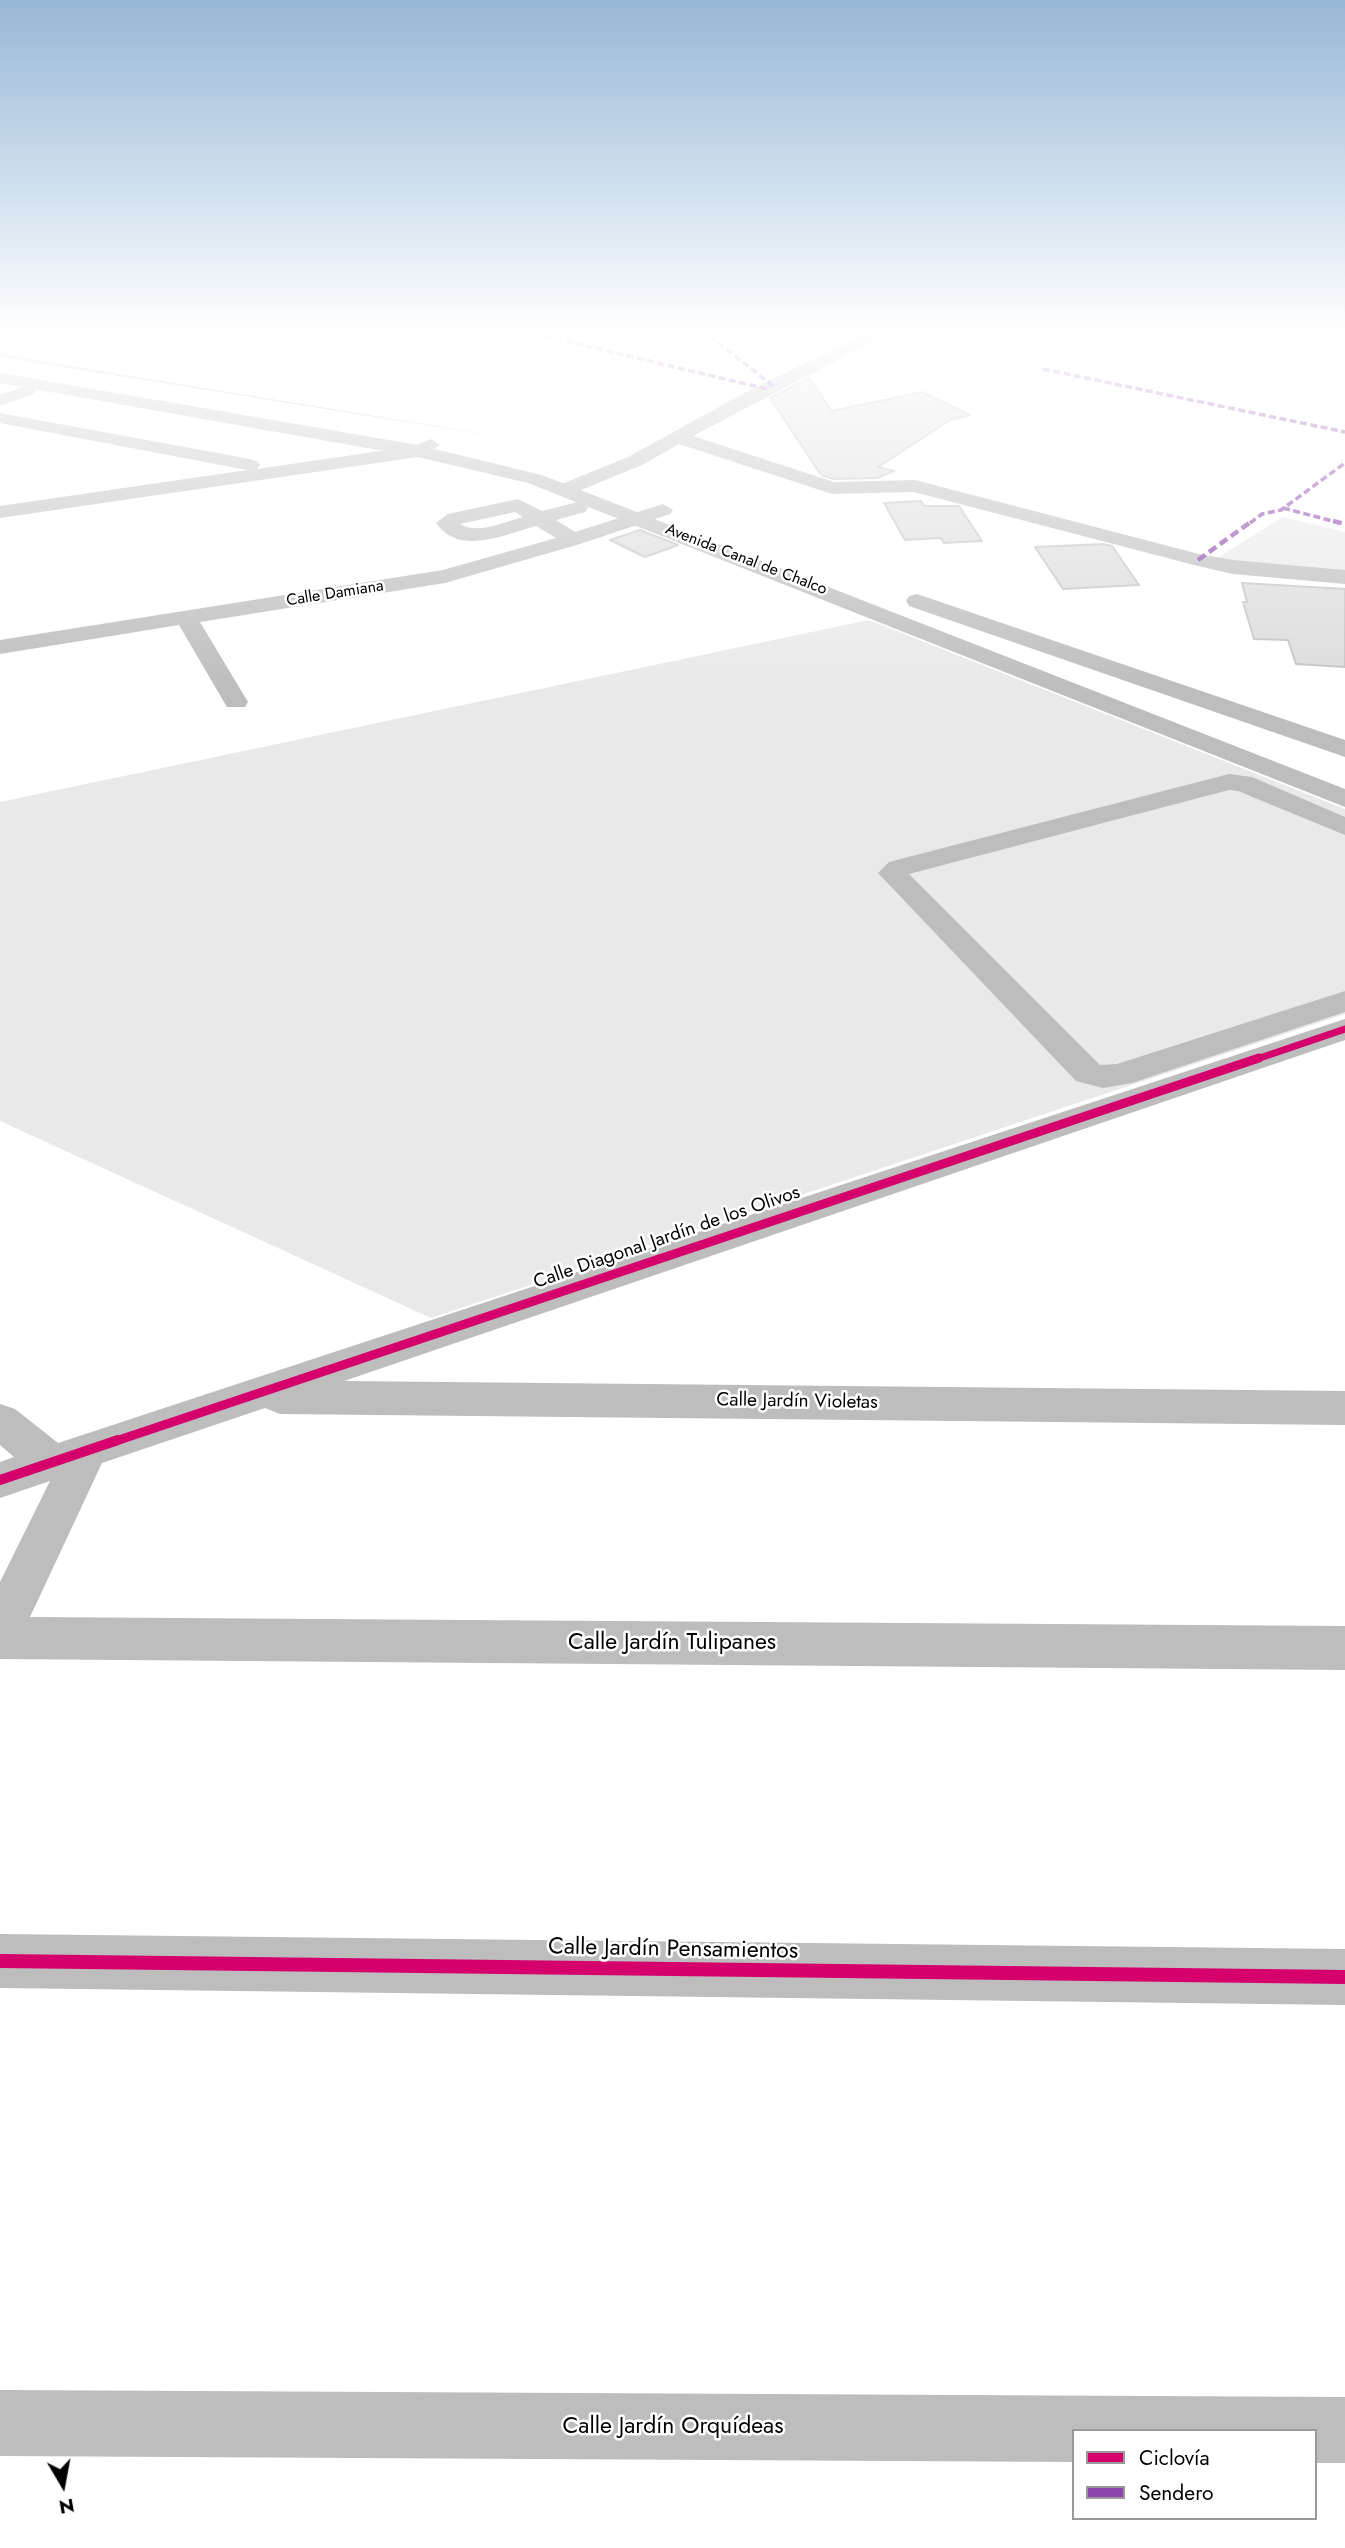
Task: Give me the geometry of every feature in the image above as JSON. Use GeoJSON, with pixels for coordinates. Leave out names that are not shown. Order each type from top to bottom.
{"type":"FeatureCollection","features":[{"type":"Feature","properties":{"kind":"street"},"geometry":{"type":"LineString","coordinates":[[188,455],[275,472]]}},
{"type":"Feature","properties":{"kind":"street"},"geometry":{"type":"LineString","coordinates":[[0,512],[382,455]]}},
{"type":"Feature","properties":{"kind":"street","name":"Avenida Canal de Chalco"},"geometry":{"type":"LineString","coordinates":[[450,455],[535,479],[560,493],[638,518],[1334,795]]}},
{"type":"Feature","properties":{"kind":"street","name":"Avenida Canal de Chalco"},"geometry":{"type":"LineString","coordinates":[[459,455],[588,481],[764,547]]}},
{"type":"Feature","properties":{"kind":"street"},"geometry":{"type":"LineString","coordinates":[[578,508],[470,536],[464,536],[446,523],[455,518],[560,493],[643,455]]}},
{"type":"Feature","properties":{"kind":"street"},"geometry":{"type":"LineString","coordinates":[[731,455],[832,488],[850,491],[898,484],[915,486],[1198,560],[1233,567],[1345,578]]}},
{"type":"Feature","properties":{"kind":"street"},"geometry":{"type":"LineString","coordinates":[[518,505],[573,540]]}},
{"type":"Feature","properties":{"kind":"street","name":"Calle Damiana"},"geometry":{"type":"LineString","coordinates":[[0,647],[445,576],[573,540],[663,510]]}},
{"type":"Feature","properties":{"kind":"street"},"geometry":{"type":"LineString","coordinates":[[903,596],[1345,750]]}},
{"type":"Feature","properties":{"kind":"street"},"geometry":{"type":"LineString","coordinates":[[185,618],[236,702]]}},
{"type":"Feature","properties":{"kind":"street"},"geometry":{"type":"LineString","coordinates":[[1334,795],[1307,777],[1310,764],[1323,754],[1345,750]]}},
{"type":"Feature","properties":{"kind":"street"},"geometry":{"type":"LineString","coordinates":[[1345,827],[1242,783],[1217,783],[899,868],[892,873],[1088,1073],[1103,1077],[1119,1075],[1345,1001]]}},
{"type":"Feature","properties":{"kind":"street","name":"Calle Diagonal Jardín de los Olivos"},"geometry":{"type":"LineString","coordinates":[[31,1476],[248,1397],[1345,1029]]}},
{"type":"Feature","properties":{"kind":"street","name":"Calle Jardín Violetas"},"geometry":{"type":"LineString","coordinates":[[248,1397],[1345,1408]]}},
{"type":"Feature","properties":{"kind":"street"},"geometry":{"type":"LineString","coordinates":[[0,1421],[31,1476],[0,1631]]}},
{"type":"Feature","properties":{"kind":"street","name":"Calle Jardín Tulipanes"},"geometry":{"type":"LineString","coordinates":[[0,1638],[1345,1648]]}},
{"type":"Feature","properties":{"kind":"street","name":"Calle Jardín Pensamientos"},"geometry":{"type":"LineString","coordinates":[[0,1961],[1345,1977]]}},
{"type":"Feature","properties":{"kind":"street","name":"Calle Jardín Orquídeas"},"geometry":{"type":"LineString","coordinates":[[0,2423],[1153,2429]]}},
{"type":"Feature","properties":{"kind":"street","name":"Calle Jardín Orquídeas"},"geometry":{"type":"LineString","coordinates":[[1317,2430],[1345,2430]]}},
{"type":"Feature","properties":{"kind":"shaded area"},"geometry":{"type":"Polygon","coordinates":[[[1283,517],[1345,532],[1345,573],[1214,560],[1283,517]]]}},
{"type":"Feature","properties":{"kind":"shaded area"},"geometry":{"type":"Polygon","coordinates":[[[869,620],[1345,809],[1345,1014],[431,1318],[0,1121],[0,802],[869,620]]]}},
{"type":"Feature","properties":{"kind":"building"},"geometry":{"type":"Polygon","coordinates":[[[808,455],[897,455],[878,467],[894,471],[877,478],[834,479],[821,475],[808,455]]]}},
{"type":"Feature","properties":{"kind":"building"},"geometry":{"type":"Polygon","coordinates":[[[921,501],[924,506],[959,506],[982,541],[944,543],[941,538],[905,540],[884,503],[921,501]]]}},
{"type":"Feature","properties":{"kind":"building"},"geometry":{"type":"Polygon","coordinates":[[[640,530],[678,545],[645,557],[610,540],[640,530]]]}},
{"type":"Feature","properties":{"kind":"building"},"geometry":{"type":"Polygon","coordinates":[[[1103,544],[1112,546],[1139,585],[1063,589],[1035,547],[1103,544]]]}},
{"type":"Feature","properties":{"kind":"building"},"geometry":{"type":"Polygon","coordinates":[[[1242,583],[1345,589],[1345,667],[1296,664],[1288,640],[1254,639],[1243,602],[1247,602],[1242,583]]]}},
{"type":"Feature","properties":{"kind":"marked path"},"geometry":{"type":"LineString","coordinates":[[1198,560],[1262,514],[1281,510],[1345,463]]}},
{"type":"Feature","properties":{"kind":"marked path"},"geometry":{"type":"LineString","coordinates":[[1283,508],[1345,524]]}},
{"type":"Feature","properties":{"kind":"cycle path"},"geometry":{"type":"LineString","coordinates":[[0,1480],[1345,1029]]}},
{"type":"Feature","properties":{"kind":"cycle path"},"geometry":{"type":"LineString","coordinates":[[0,1961],[1345,1977]]}}]}
